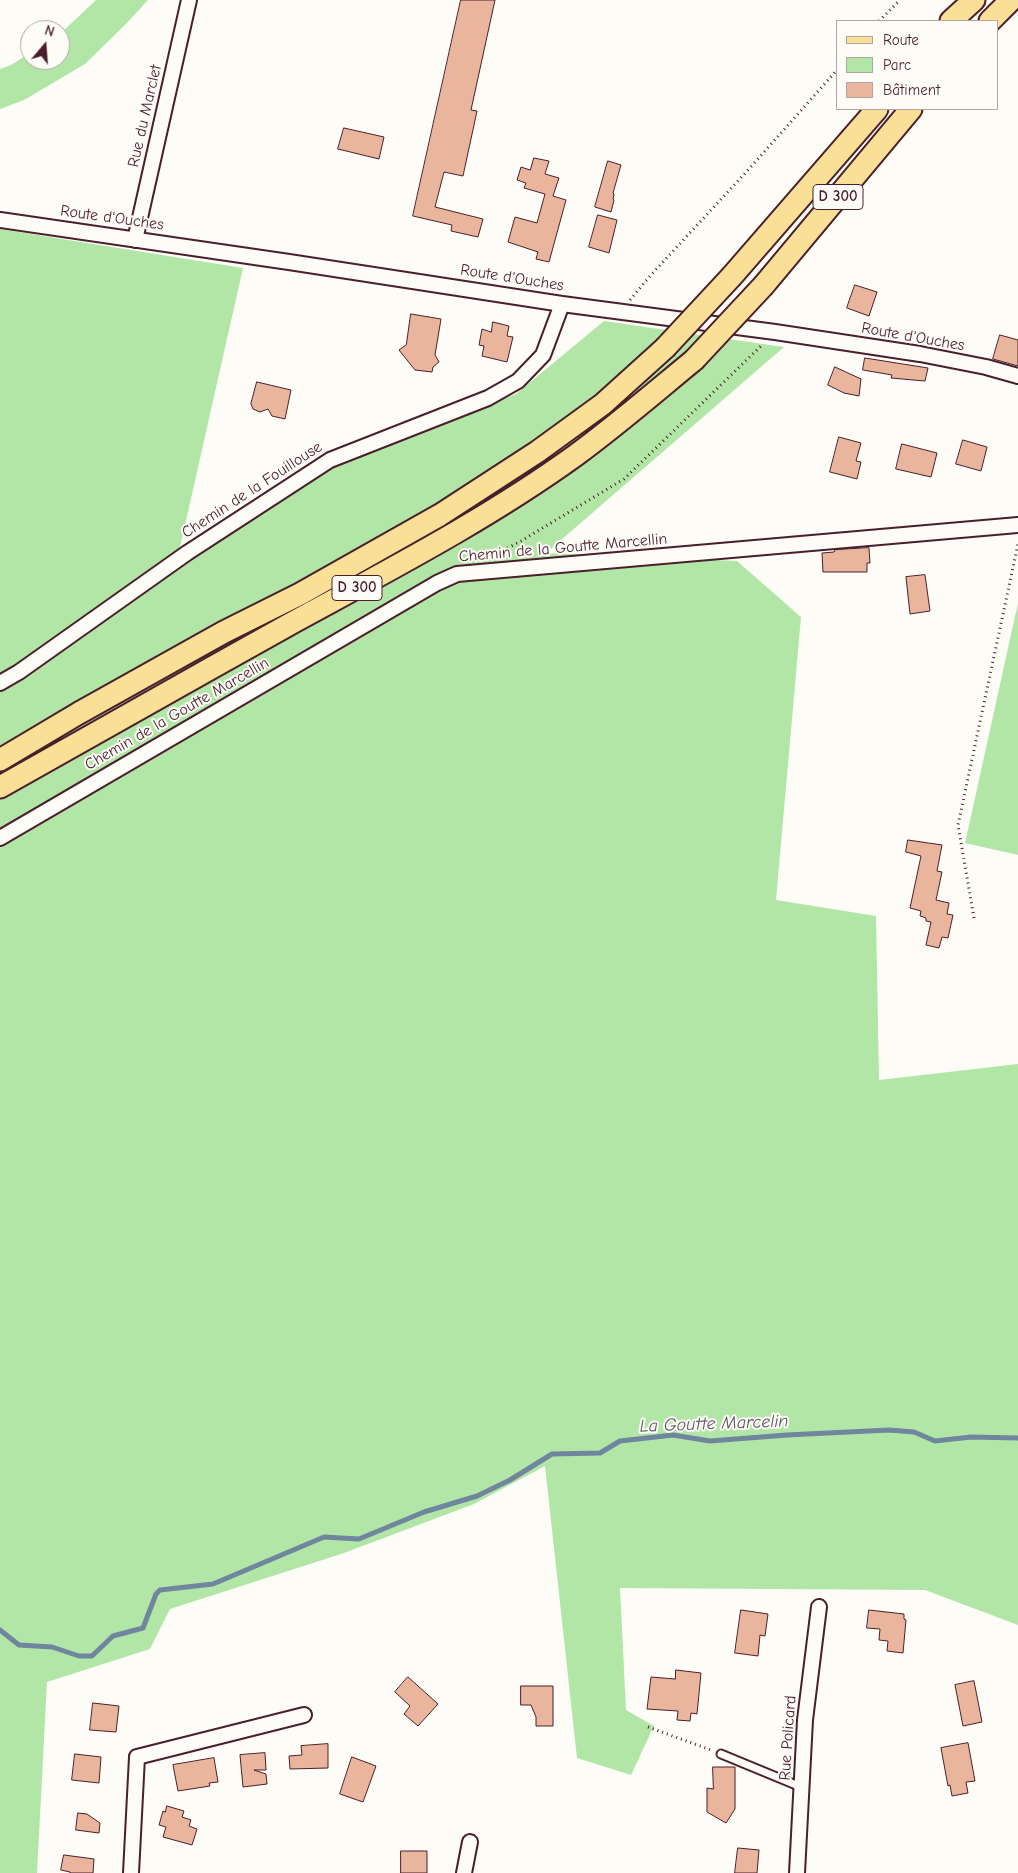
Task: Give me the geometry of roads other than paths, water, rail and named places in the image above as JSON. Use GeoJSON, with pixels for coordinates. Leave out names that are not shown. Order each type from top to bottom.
{"type":"FeatureCollection","features":[{"type":"Feature","properties":{"kind":"main road"},"geometry":{"type":"LineString","coordinates":[[952,20],[974,0]]}},
{"type":"Feature","properties":{"kind":"main road"},"geometry":{"type":"LineString","coordinates":[[991,20],[1011,0]]}},
{"type":"Feature","properties":{"kind":"main road","name":"D 300"},"geometry":{"type":"LineString","coordinates":[[0,760],[96,703],[224,632],[300,594],[440,515],[537,452],[603,404],[665,348],[732,276],[876,110]]}},
{"type":"Feature","properties":{"kind":"main road","name":"D 300"},"geometry":{"type":"LineString","coordinates":[[0,788],[203,672],[469,525],[576,455],[694,360],[764,285],[910,110]]}},
{"type":"Feature","properties":{"kind":"street","name":"Rue du Marclet"},"geometry":{"type":"LineString","coordinates":[[135,240],[189,0]]}},
{"type":"Feature","properties":{"kind":"street","name":"Route d'Ouches"},"geometry":{"type":"LineString","coordinates":[[0,220],[562,304],[775,332],[920,354],[986,367],[1018,376]]}},
{"type":"Feature","properties":{"kind":"street","name":"Chemin de la Fouillouse"},"geometry":{"type":"LineString","coordinates":[[0,683],[19,672],[187,553],[330,460],[488,398],[518,381],[543,355],[562,304]]}},
{"type":"Feature","properties":{"kind":"street","name":"Chemin de la Goutte Marcellin"},"geometry":{"type":"LineString","coordinates":[[0,838],[437,583],[457,574],[1018,525]]}},
{"type":"Feature","properties":{"kind":"street","name":"Rue Policard"},"geometry":{"type":"LineString","coordinates":[[796,1873],[805,1720],[819,1607]]}},
{"type":"Feature","properties":{"kind":"street"},"geometry":{"type":"LineString","coordinates":[[131,1873],[137,1757],[304,1715]]}},
{"type":"Feature","properties":{"kind":"street"},"geometry":{"type":"LineString","coordinates":[[464,1873],[470,1842]]}},
{"type":"Feature","properties":{"kind":"lane"},"geometry":{"type":"LineString","coordinates":[[721,1754],[801,1787]]}},
{"type":"Feature","properties":{"kind":"waterway","name":"La Goutte Marcelin"},"geometry":{"type":"LineString","coordinates":[[0,1630],[19,1645],[52,1647],[79,1656],[92,1656],[113,1636],[143,1628],[156,1594],[160,1590],[213,1584],[324,1537],[359,1539],[424,1512],[477,1496],[510,1480],[552,1454],[600,1453],[620,1441],[673,1435],[710,1441],[889,1430],[914,1432],[935,1441],[971,1437],[1018,1438]]}}]}
